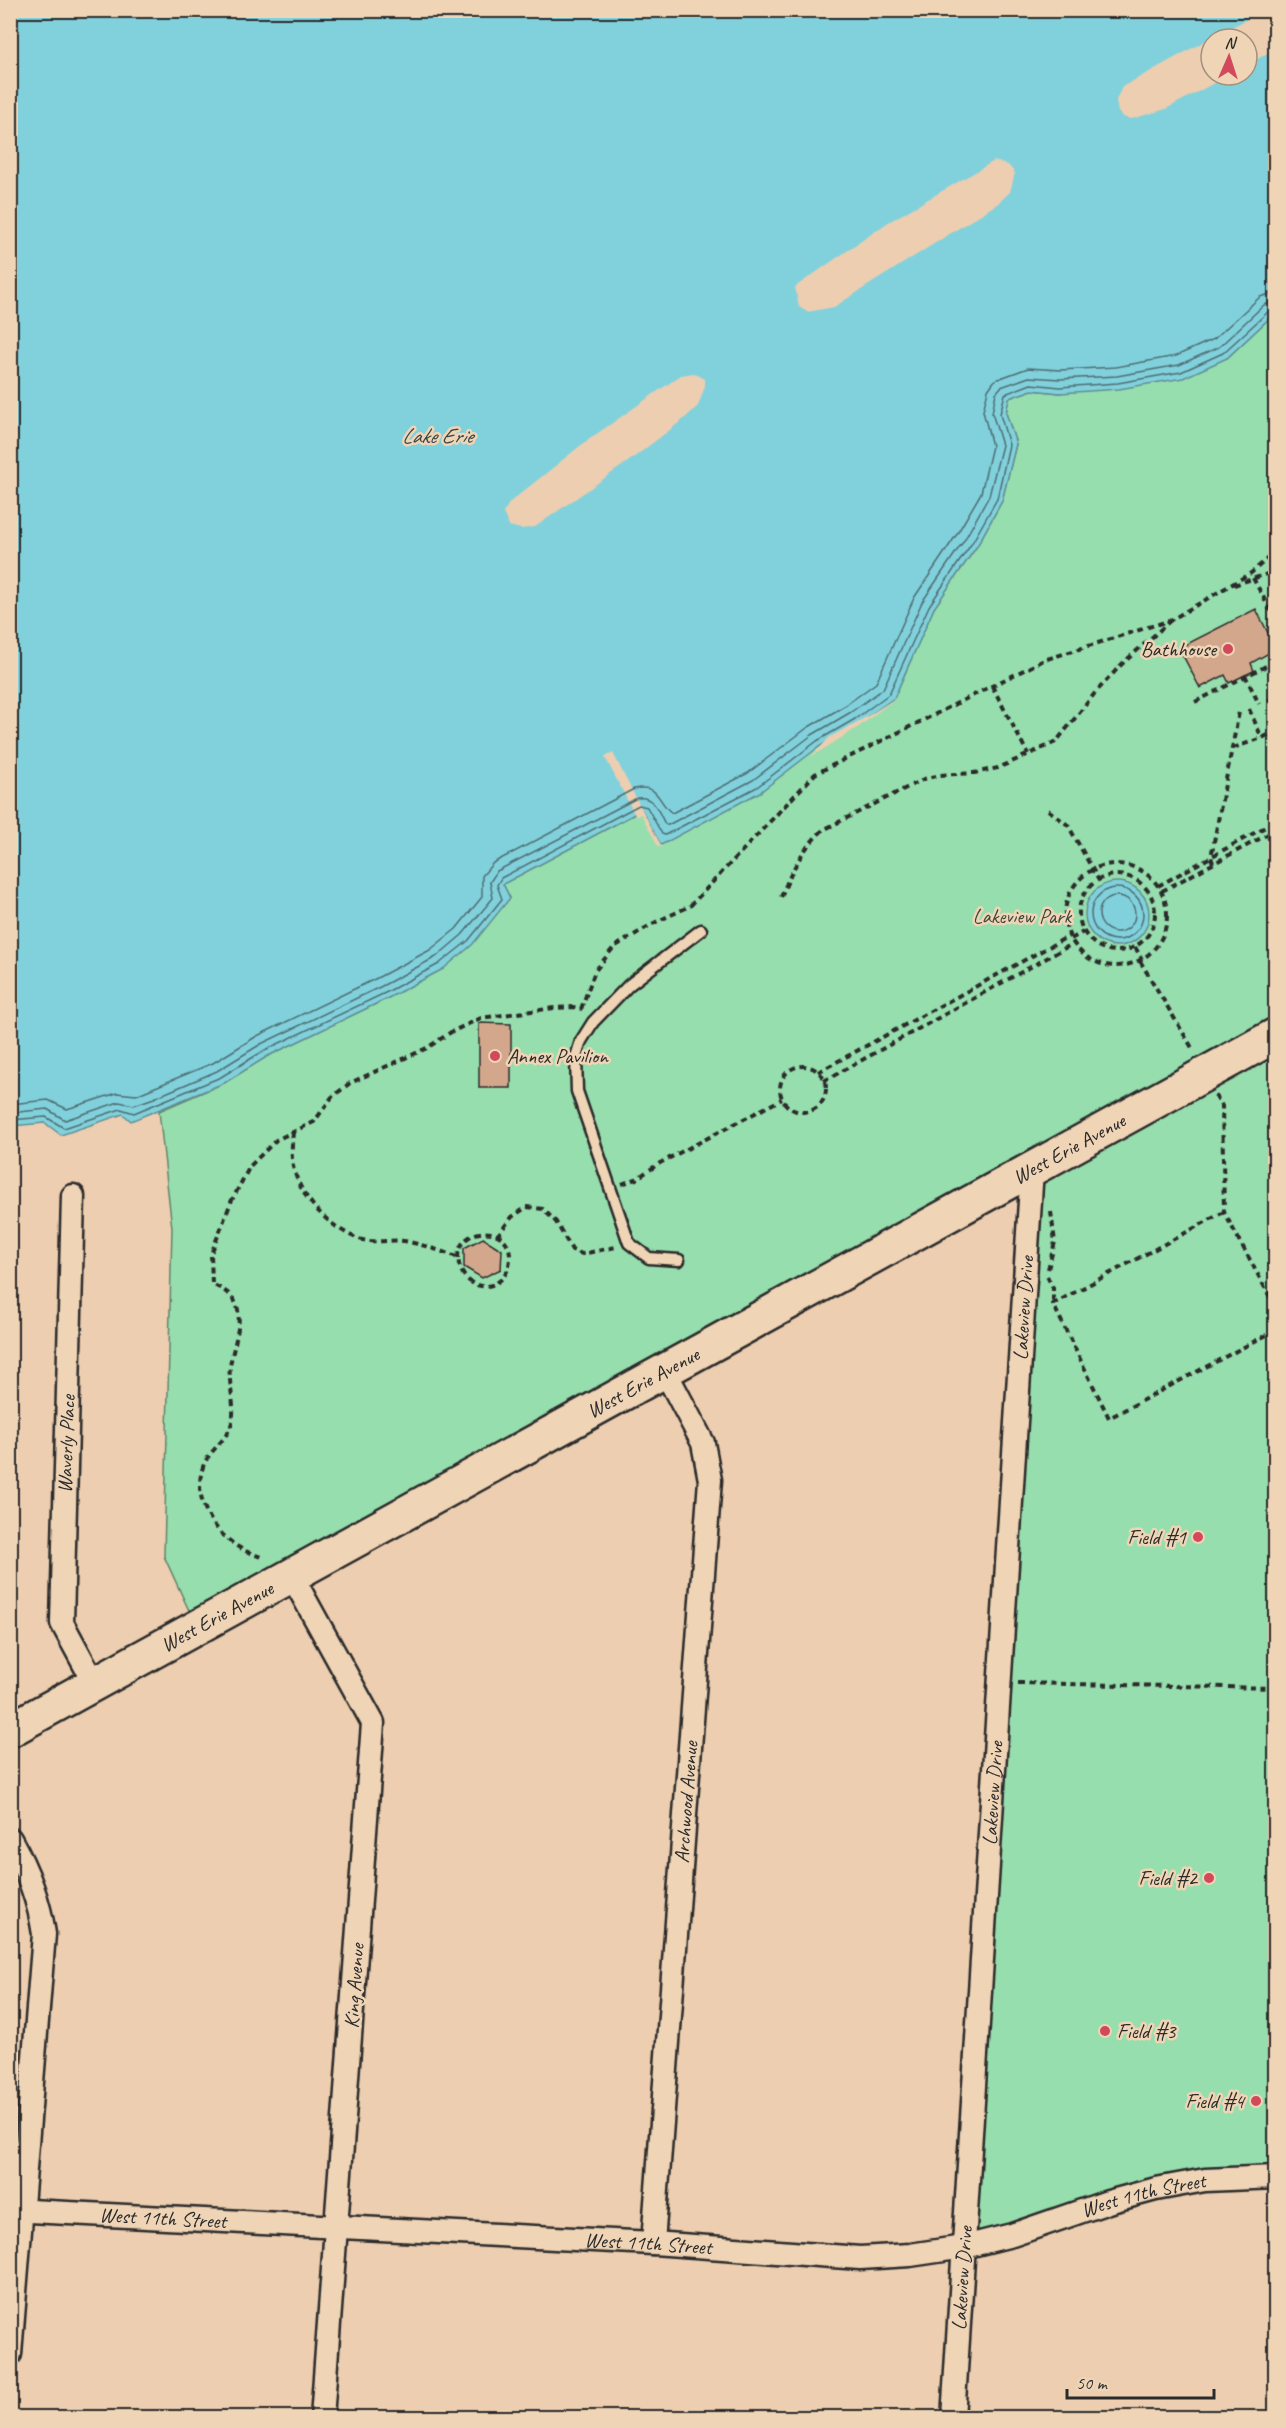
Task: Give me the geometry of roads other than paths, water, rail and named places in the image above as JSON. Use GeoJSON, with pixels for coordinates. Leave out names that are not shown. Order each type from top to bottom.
{"type":"FeatureCollection","features":[{"type":"Feature","properties":{"kind":"main road","name":"West Erie Avenue"},"geometry":{"type":"LineString","coordinates":[[10,1730],[1275,1035]]}},
{"type":"Feature","properties":{"kind":"street","name":"Lakeview Drive"},"geometry":{"type":"LineString","coordinates":[[953,2418],[1032,1169]]}},
{"type":"Feature","properties":{"kind":"street","name":"Waverly Place"},"geometry":{"type":"LineString","coordinates":[[73,1196],[62,1623],[95,1684]]}},
{"type":"Feature","properties":{"kind":"street","name":"Archwood Avenue"},"geometry":{"type":"LineString","coordinates":[[652,2243],[710,1480],[703,1443],[665,1371]]}},
{"type":"Feature","properties":{"kind":"street","name":"King Avenue"},"geometry":{"type":"LineString","coordinates":[[292,1576],[373,1723],[322,2418]]}},
{"type":"Feature","properties":{"kind":"street"},"geometry":{"type":"LineString","coordinates":[[10,1839],[21,1856],[37,1898],[44,1934],[16,2210],[10,2354]]}},
{"type":"Feature","properties":{"kind":"street","name":"West 11th Street"},"geometry":{"type":"LineString","coordinates":[[16,2210],[652,2243],[860,2258],[910,2255],[964,2247],[1012,2235],[1108,2202],[1156,2189],[1205,2180],[1275,2176]]}},
{"type":"Feature","properties":{"kind":"lane"},"geometry":{"type":"LineString","coordinates":[[680,1260],[649,1258],[629,1243],[577,1091],[576,1057],[581,1041],[593,1022],[629,985],[701,930]]}},
{"type":"Feature","properties":{"kind":"water","name":"Lake Erie"},"geometry":{"type":"Polygon","coordinates":[[[11,11],[1275,11],[1275,313],[1227,358],[1183,378],[1119,389],[1060,393],[1032,390],[1009,398],[1006,413],[1016,444],[1002,501],[977,546],[934,608],[894,698],[858,724],[820,746],[760,792],[661,845],[642,810],[503,884],[510,898],[472,945],[443,969],[268,1056],[224,1083],[131,1121],[123,1114],[61,1135],[45,1123],[11,1126],[11,11]]]}},
{"type":"Feature","properties":{"kind":"water"},"geometry":{"type":"Polygon","coordinates":[[[1117,882],[1129,884],[1140,891],[1147,902],[1149,914],[1147,926],[1140,937],[1129,944],[1117,946],[1105,944],[1094,937],[1087,926],[1085,914],[1087,902],[1094,891],[1105,884],[1117,882]]]}},
{"type":"Feature","properties":{"kind":"place","name":"Bathhouse"},"geometry":{"type":"Point","coordinates":[1228,649]}},
{"type":"Feature","properties":{"kind":"place","name":"Annex Pavilion"},"geometry":{"type":"Point","coordinates":[495,1056]}},
{"type":"Feature","properties":{"kind":"place","name":"Field #1"},"geometry":{"type":"Point","coordinates":[1198,1537]}},
{"type":"Feature","properties":{"kind":"place","name":"Field #2"},"geometry":{"type":"Point","coordinates":[1209,1878]}},
{"type":"Feature","properties":{"kind":"place","name":"Field #3"},"geometry":{"type":"Point","coordinates":[1105,2031]}},
{"type":"Feature","properties":{"kind":"place","name":"Field #4"},"geometry":{"type":"Point","coordinates":[1256,2101]}},
{"type":"Feature","properties":{"kind":"park label","name":"Lakeview Park"},"geometry":{"type":"Point","coordinates":[1022,916]}}]}
